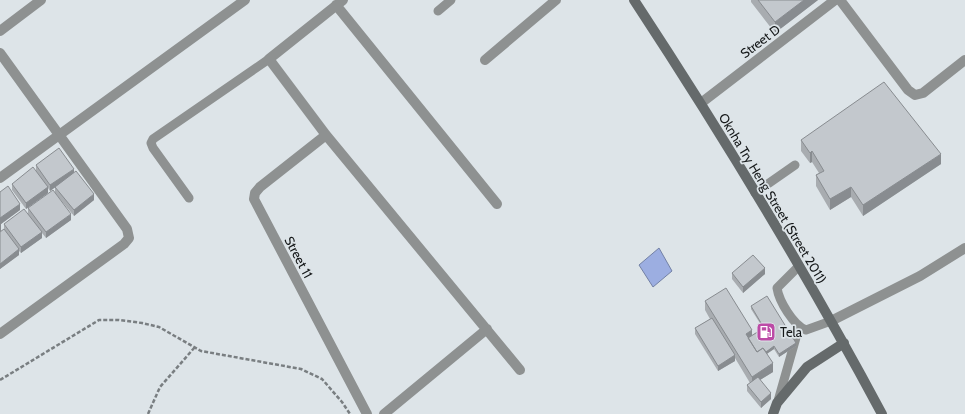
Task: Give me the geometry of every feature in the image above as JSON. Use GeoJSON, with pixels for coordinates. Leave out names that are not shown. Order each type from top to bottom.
{"type":"FeatureCollection","features":[{"type":"Feature","properties":{"kind":"main road","name":"Oknha Try Heng Street (Street 2011)"},"geometry":{"type":"LineString","coordinates":[[636,1],[701,103],[799,266],[844,343],[882,414]]}},
{"type":"Feature","properties":{"kind":"main road"},"geometry":{"type":"LineString","coordinates":[[772,414],[778,403],[807,367],[844,343]]}},
{"type":"Feature","properties":{"kind":"street"},"geometry":{"type":"LineString","coordinates":[[0,31],[41,0]]}},
{"type":"Feature","properties":{"kind":"street"},"geometry":{"type":"LineString","coordinates":[[0,178],[245,0]]}},
{"type":"Feature","properties":{"kind":"street"},"geometry":{"type":"LineString","coordinates":[[484,60],[556,0]]}},
{"type":"Feature","properties":{"kind":"street","name":"Street D"},"geometry":{"type":"LineString","coordinates":[[701,103],[835,0]]}},
{"type":"Feature","properties":{"kind":"street"},"geometry":{"type":"LineString","coordinates":[[840,0],[908,90],[915,95],[923,93],[965,60]]}},
{"type":"Feature","properties":{"kind":"street"},"geometry":{"type":"LineString","coordinates":[[497,204],[340,3],[268,59],[326,134],[520,370]]}},
{"type":"Feature","properties":{"kind":"street"},"geometry":{"type":"LineString","coordinates":[[0,53],[127,229],[129,238],[124,244],[0,334]]}},
{"type":"Feature","properties":{"kind":"street","name":"Street 11"},"geometry":{"type":"LineString","coordinates":[[326,134],[260,187],[255,193],[254,199],[367,414]]}},
{"type":"Feature","properties":{"kind":"street"},"geometry":{"type":"LineString","coordinates":[[831,321],[920,276],[965,248]]}},
{"type":"Feature","properties":{"kind":"street"},"geometry":{"type":"LineString","coordinates":[[384,414],[487,330]]}},
{"type":"Feature","properties":{"kind":"lane"},"geometry":{"type":"LineString","coordinates":[[438,11],[451,0]]}},
{"type":"Feature","properties":{"kind":"lane"},"geometry":{"type":"LineString","coordinates":[[189,198],[153,148],[151,144],[153,139],[268,59]]}},
{"type":"Feature","properties":{"kind":"lane"},"geometry":{"type":"LineString","coordinates":[[755,193],[796,165]]}},
{"type":"Feature","properties":{"kind":"lane"},"geometry":{"type":"LineString","coordinates":[[799,266],[777,288],[778,295],[798,327],[806,330],[831,321]]}},
{"type":"Feature","properties":{"kind":"lane"},"geometry":{"type":"LineString","coordinates":[[778,403],[798,327]]}},
{"type":"Feature","properties":{"kind":"path"},"geometry":{"type":"LineString","coordinates":[[0,380],[99,320],[142,322],[159,327],[201,351],[301,369],[322,379],[342,402],[350,414]]}},
{"type":"Feature","properties":{"kind":"path"},"geometry":{"type":"LineString","coordinates":[[148,414],[160,386],[195,347]]}},
{"type":"Feature","properties":{"kind":"water"},"geometry":{"type":"Polygon","coordinates":[[[659,248],[672,271],[653,287],[639,265],[659,248]]]}},
{"type":"Feature","properties":{"kind":"building"},"geometry":{"type":"Polygon","coordinates":[[[758,0],[804,0],[775,22],[758,0]]]}},
{"type":"Feature","properties":{"kind":"building"},"geometry":{"type":"Polygon","coordinates":[[[884,82],[941,154],[863,205],[851,187],[830,199],[816,175],[824,171],[812,151],[810,153],[801,140],[884,82]]]}},
{"type":"Feature","properties":{"kind":"building"},"geometry":{"type":"Polygon","coordinates":[[[59,148],[74,169],[50,185],[36,165],[59,148]]]}},
{"type":"Feature","properties":{"kind":"building"},"geometry":{"type":"Polygon","coordinates":[[[33,167],[48,187],[26,203],[12,184],[33,167]]]}},
{"type":"Feature","properties":{"kind":"building"},"geometry":{"type":"Polygon","coordinates":[[[76,171],[94,194],[74,210],[55,187],[76,171]]]}},
{"type":"Feature","properties":{"kind":"building"},"geometry":{"type":"Polygon","coordinates":[[[8,186],[20,204],[0,218],[0,192],[8,186]]]}},
{"type":"Feature","properties":{"kind":"building"},"geometry":{"type":"Polygon","coordinates":[[[53,190],[71,214],[46,232],[28,208],[53,190]]]}},
{"type":"Feature","properties":{"kind":"building"},"geometry":{"type":"Polygon","coordinates":[[[24,209],[42,232],[21,247],[4,224],[24,209]]]}},
{"type":"Feature","properties":{"kind":"building"},"geometry":{"type":"Polygon","coordinates":[[[4,229],[19,249],[0,264],[0,232],[4,229]]]}},
{"type":"Feature","properties":{"kind":"building"},"geometry":{"type":"Polygon","coordinates":[[[753,255],[765,268],[743,287],[732,273],[753,255]]]}},
{"type":"Feature","properties":{"kind":"building"},"geometry":{"type":"Polygon","coordinates":[[[726,288],[752,330],[746,334],[757,352],[763,348],[773,363],[752,377],[705,301],[726,288]]]}},
{"type":"Feature","properties":{"kind":"building"},"geometry":{"type":"Polygon","coordinates":[[[767,296],[796,343],[779,354],[774,346],[766,352],[763,348],[757,352],[748,338],[764,328],[751,306],[767,296]]]}},
{"type":"Feature","properties":{"kind":"building"},"geometry":{"type":"Polygon","coordinates":[[[712,318],[735,355],[718,366],[695,328],[712,318]]]}},
{"type":"Feature","properties":{"kind":"building"},"geometry":{"type":"Polygon","coordinates":[[[758,377],[771,393],[761,402],[747,385],[758,377]]]}},
{"type":"Feature","properties":{"kind":"place","name":"Tela"},"geometry":{"type":"Point","coordinates":[766,332]}}]}
